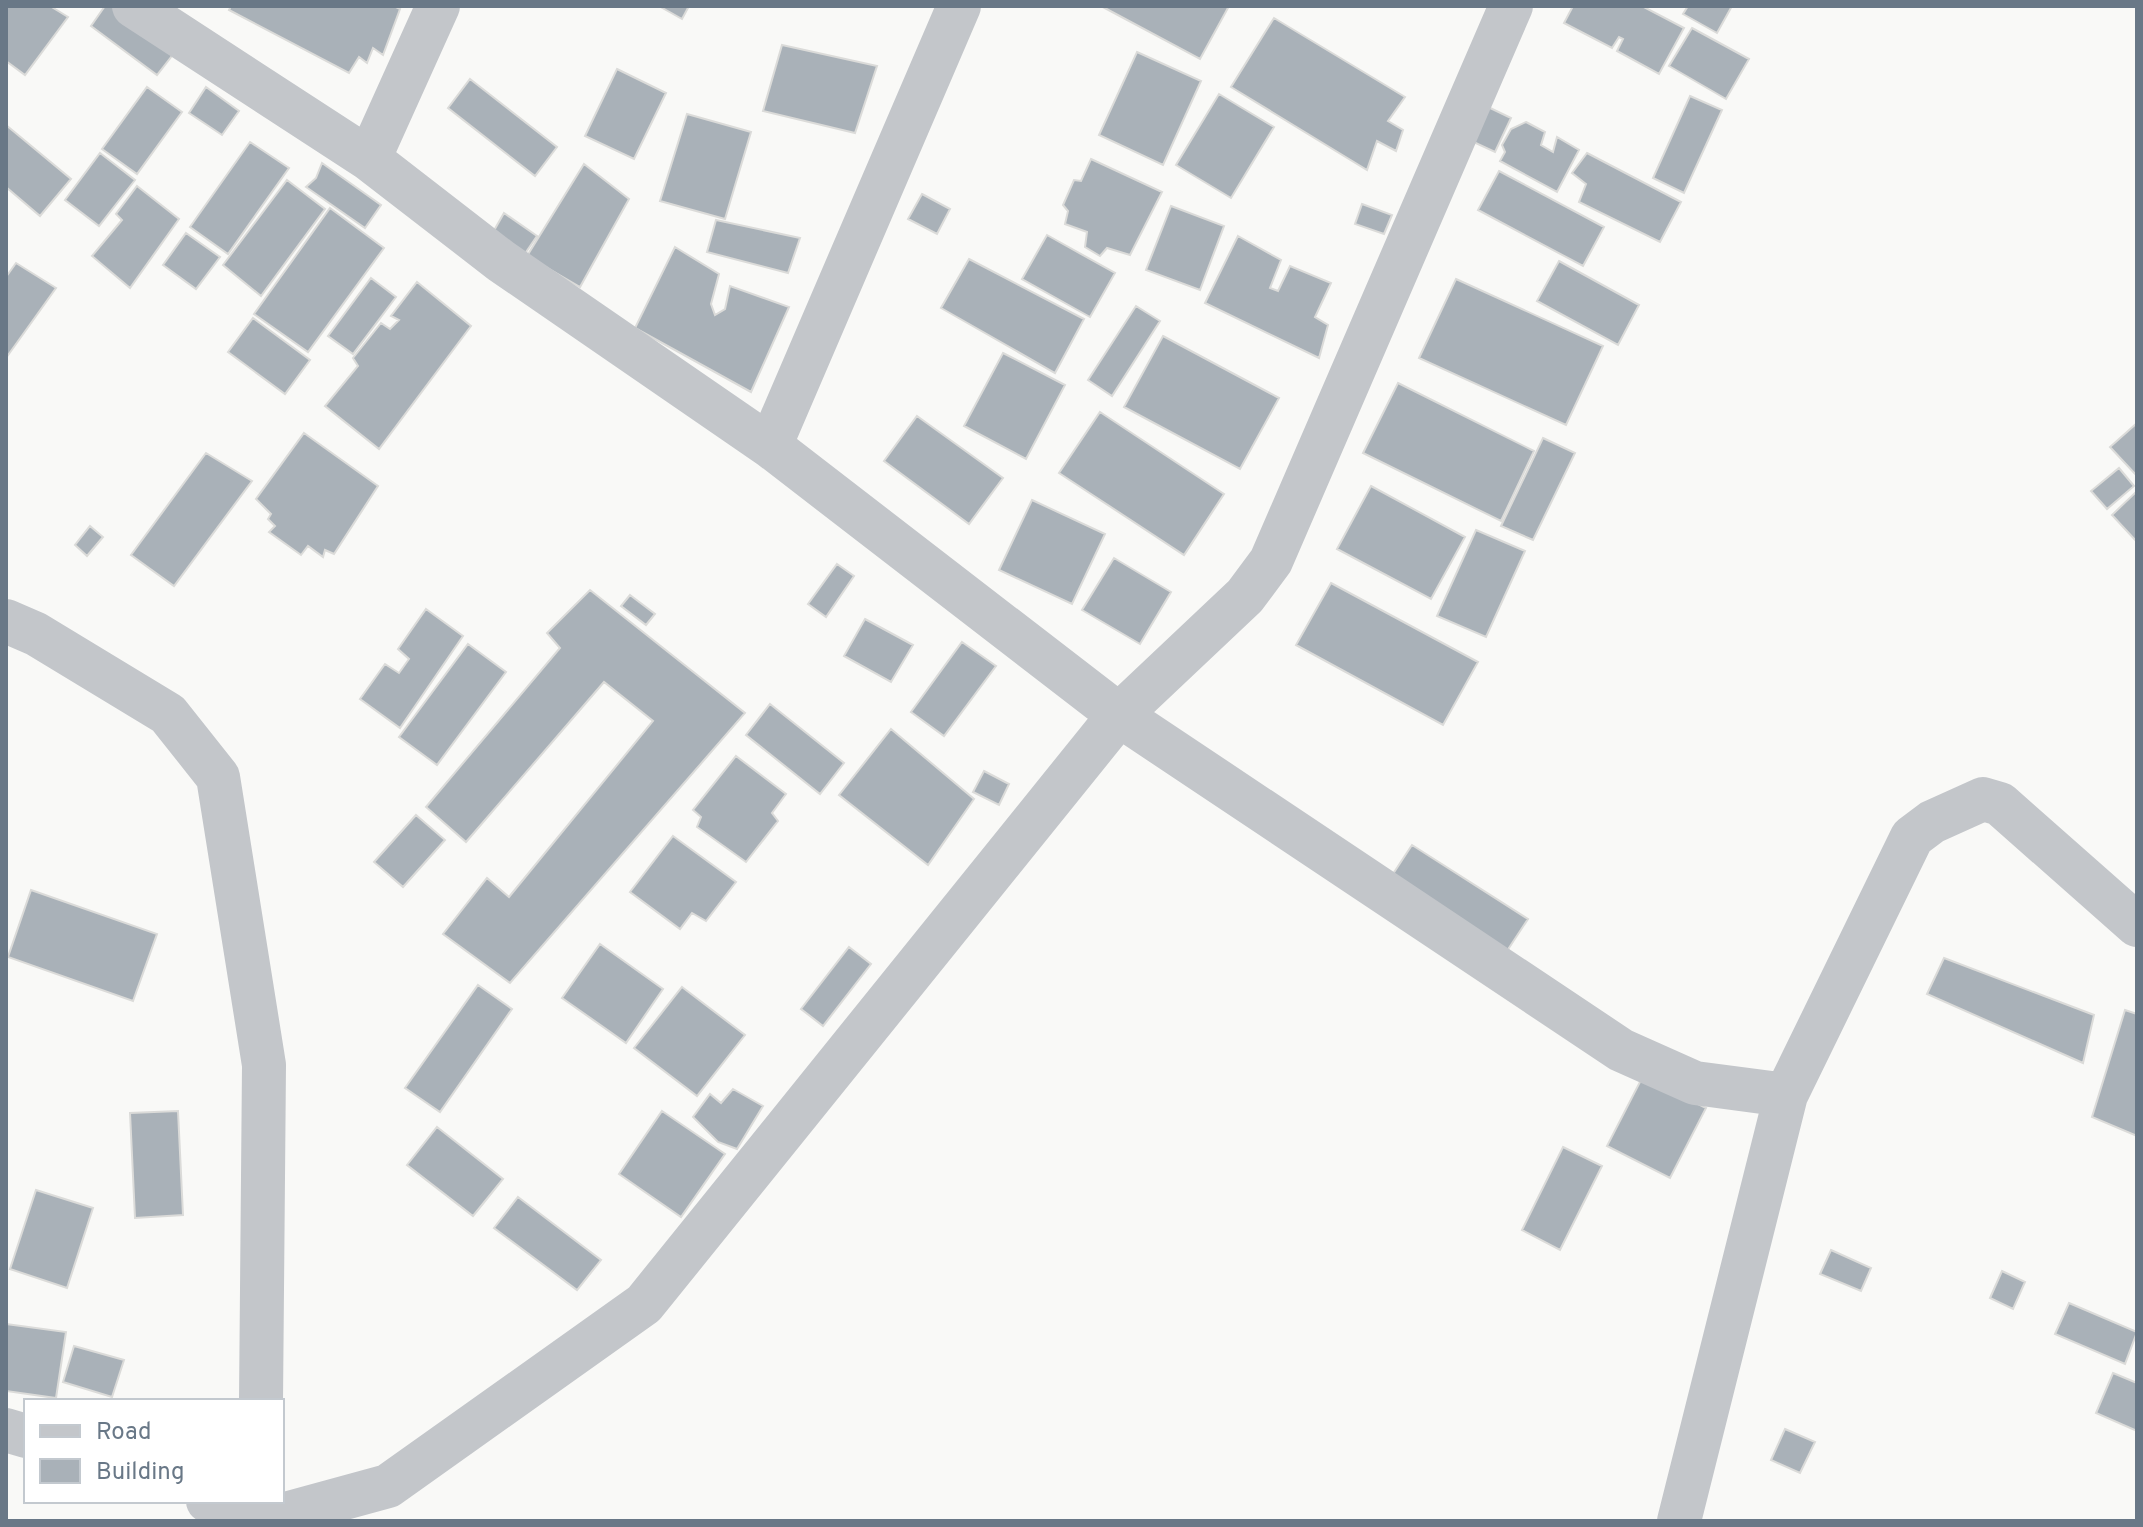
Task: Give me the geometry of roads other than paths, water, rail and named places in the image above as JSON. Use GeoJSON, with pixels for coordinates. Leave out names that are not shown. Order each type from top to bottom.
{"type":"FeatureCollection","features":[{"type":"Feature","properties":{"kind":"street"},"geometry":{"type":"LineString","coordinates":[[134,6],[369,159],[501,261],[770,446],[1119,715],[1621,1050],[1695,1083],[1786,1095]]}},
{"type":"Feature","properties":{"kind":"street"},"geometry":{"type":"LineString","coordinates":[[369,159],[438,6]]}},
{"type":"Feature","properties":{"kind":"street"},"geometry":{"type":"LineString","coordinates":[[770,446],[959,6]]}},
{"type":"Feature","properties":{"kind":"street"},"geometry":{"type":"LineString","coordinates":[[213,1503],[260,1521],[388,1486],[644,1304],[1119,715],[1245,596],[1271,561],[1511,6]]}},
{"type":"Feature","properties":{"kind":"street"},"geometry":{"type":"LineString","coordinates":[[6,621],[36,634],[168,714],[218,777],[264,1065],[261,1399]]}},
{"type":"Feature","properties":{"kind":"street"},"geometry":{"type":"LineString","coordinates":[[1679,1521],[1786,1095],[1912,837],[1932,822],[1983,799],[2000,804],[2137,925]]}}]}
